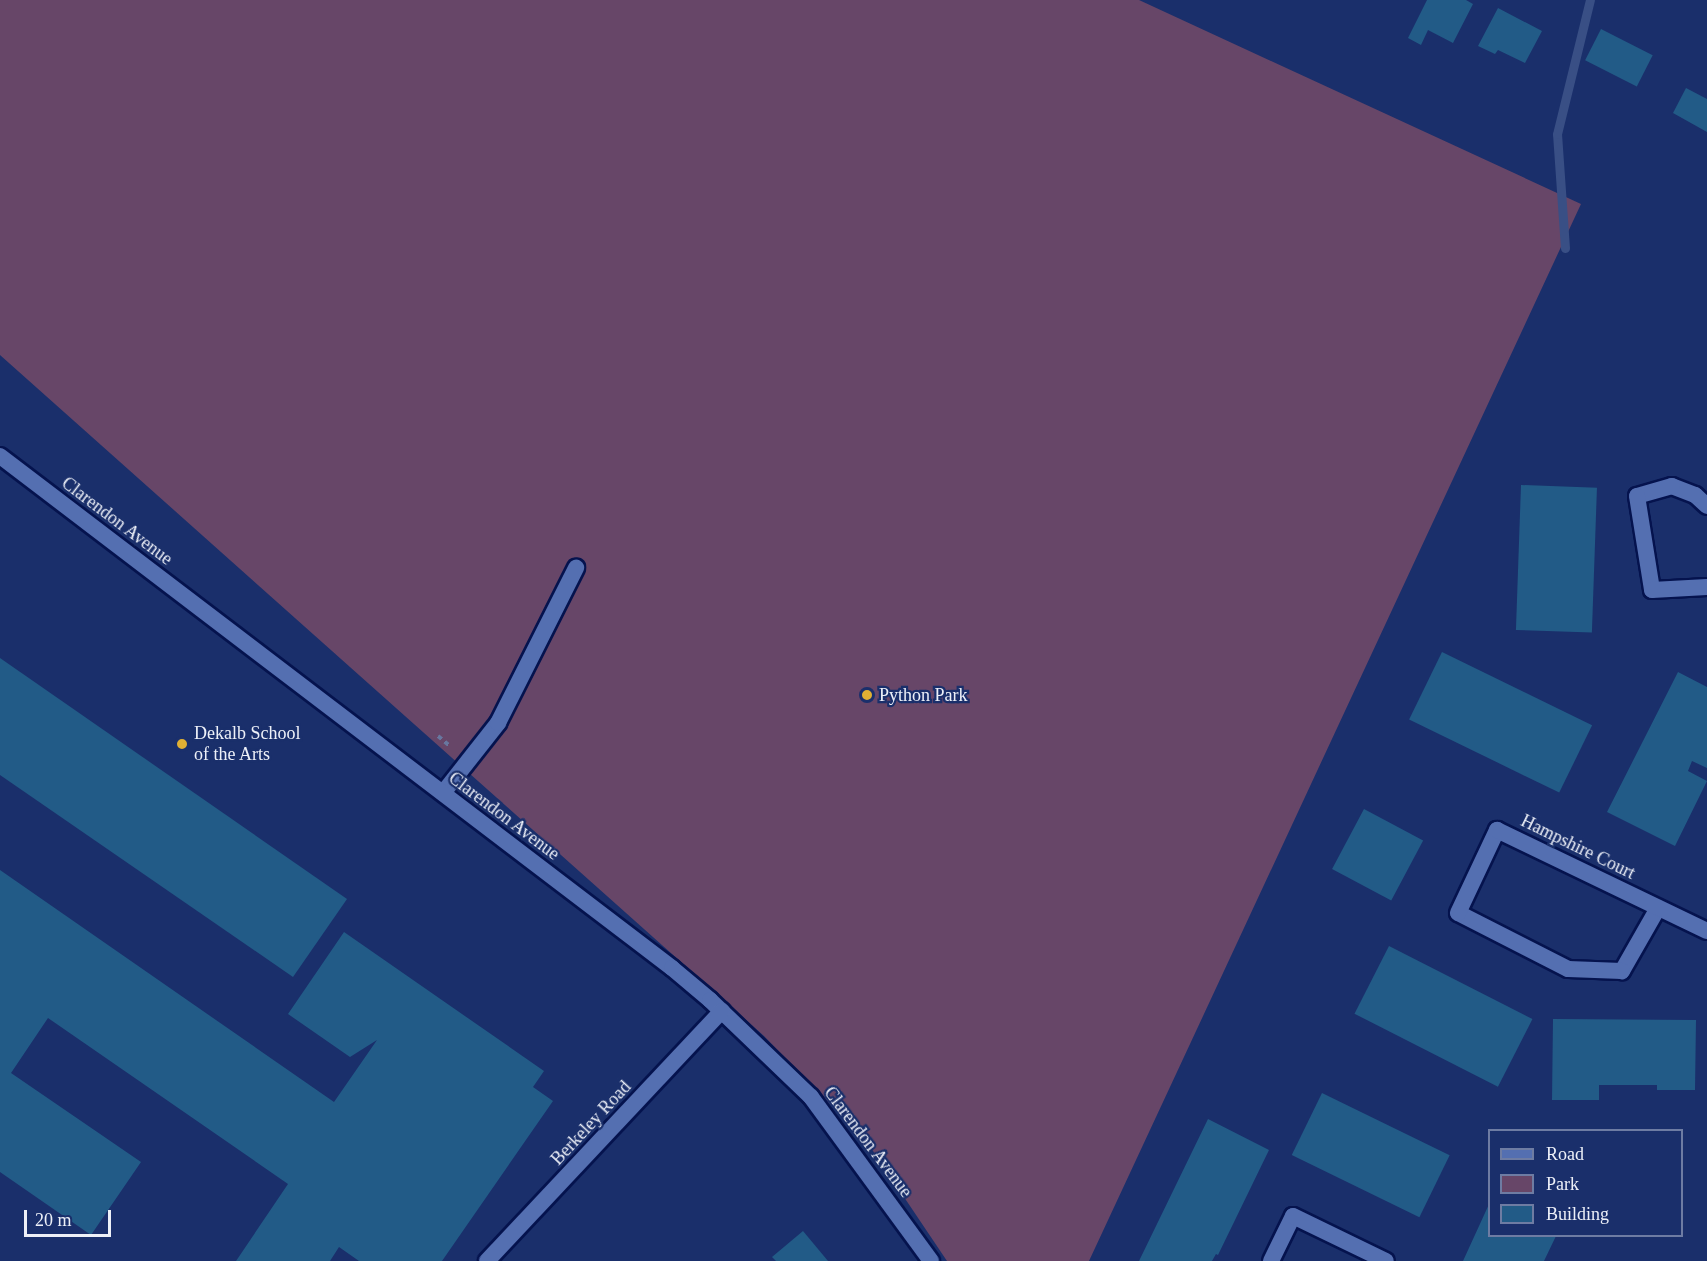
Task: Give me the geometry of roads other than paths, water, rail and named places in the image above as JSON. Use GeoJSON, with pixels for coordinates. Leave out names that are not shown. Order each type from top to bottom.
{"type":"FeatureCollection","features":[{"type":"Feature","properties":{"kind":"street","name":"Clarendon Avenue"},"geometry":{"type":"LineString","coordinates":[[0,456],[672,968],[722,1011],[811,1097],[931,1261]]}},
{"type":"Feature","properties":{"kind":"street"},"geometry":{"type":"LineString","coordinates":[[1707,507],[1695,495],[1672,486],[1637,496],[1652,590],[1707,587]]}},
{"type":"Feature","properties":{"kind":"street"},"geometry":{"type":"LineString","coordinates":[[443,793],[498,723],[576,568]]}},
{"type":"Feature","properties":{"kind":"street","name":"Hampshire Court"},"geometry":{"type":"LineString","coordinates":[[1658,908],[1622,971],[1568,969],[1458,913],[1497,830],[1707,931]]}},
{"type":"Feature","properties":{"kind":"street","name":"Berkeley Road"},"geometry":{"type":"LineString","coordinates":[[487,1261],[722,1011]]}},
{"type":"Feature","properties":{"kind":"street"},"geometry":{"type":"LineString","coordinates":[[1271,1261],[1293,1216],[1386,1261]]}},
{"type":"Feature","properties":{"kind":"waterway"},"geometry":{"type":"LineString","coordinates":[[1565,248],[1557,134],[1590,0]]}},
{"type":"Feature","properties":{"kind":"place","name":"Python Park"},"geometry":{"type":"Point","coordinates":[867,695]}},
{"type":"Feature","properties":{"kind":"place","name":"Dekalb School of the Arts"},"geometry":{"type":"Point","coordinates":[182,744]}}]}
